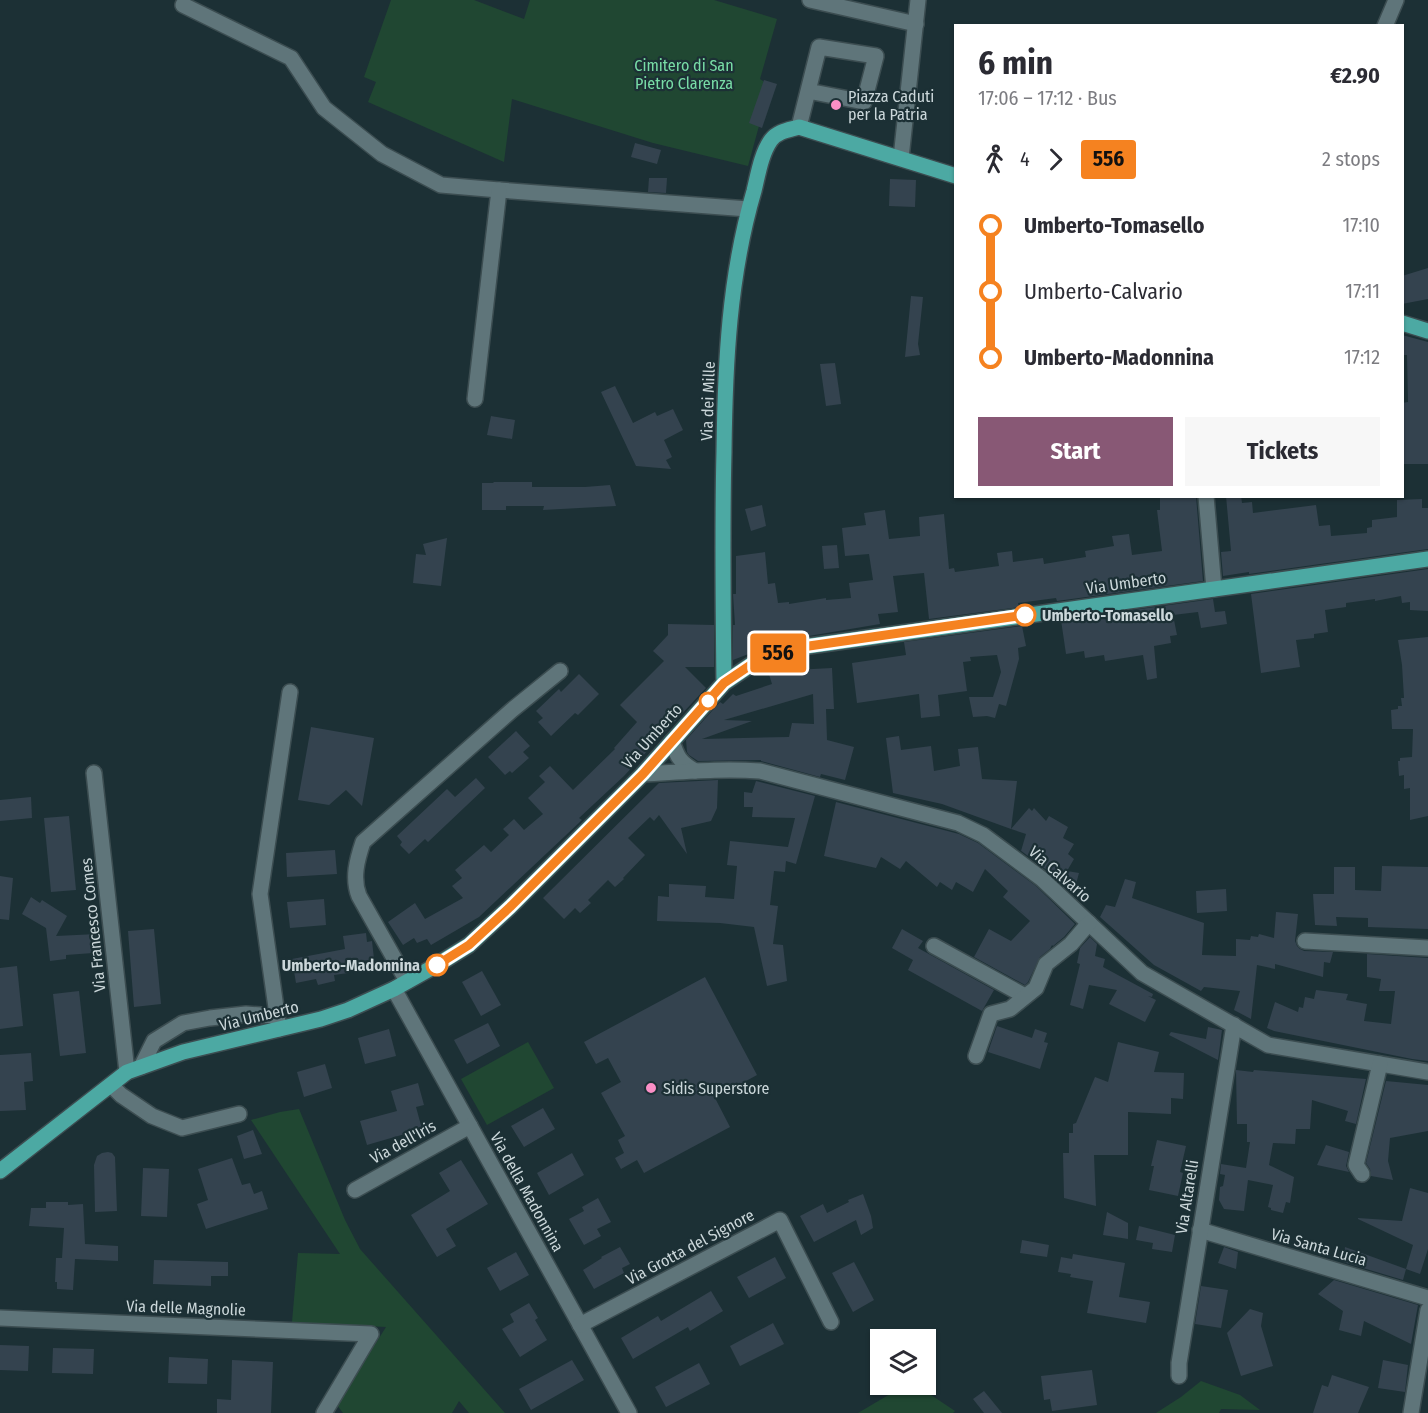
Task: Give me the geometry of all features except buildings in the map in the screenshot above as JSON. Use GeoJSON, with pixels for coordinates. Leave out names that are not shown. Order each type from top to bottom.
{"type":"FeatureCollection","features":[{"type":"Feature","properties":{"kind":"main road"},"geometry":{"type":"LineString","coordinates":[[800,127],[954,175]]}},
{"type":"Feature","properties":{"kind":"main road","name":"Via dei Mille"},"geometry":{"type":"LineString","coordinates":[[724,683],[722,561],[725,401],[734,278],[748,209],[766,149],[773,138],[782,131],[800,127]]}},
{"type":"Feature","properties":{"kind":"main road"},"geometry":{"type":"LineString","coordinates":[[1404,324],[1428,331]]}},
{"type":"Feature","properties":{"kind":"main road","name":"Via Umberto"},"geometry":{"type":"LineString","coordinates":[[0,1171],[111,1085],[134,1070],[183,1052],[278,1023],[321,1019],[348,1010],[394,989],[469,945],[643,774],[724,683],[755,662],[780,652],[809,646],[1428,559]]}},
{"type":"Feature","properties":{"kind":"street"},"geometry":{"type":"LineString","coordinates":[[810,0],[916,24]]}},
{"type":"Feature","properties":{"kind":"street"},"geometry":{"type":"LineString","coordinates":[[901,158],[918,0]]}},
{"type":"Feature","properties":{"kind":"street"},"geometry":{"type":"LineString","coordinates":[[1386,24],[1396,0]]}},
{"type":"Feature","properties":{"kind":"street"},"geometry":{"type":"LineString","coordinates":[[183,5],[291,58],[324,108],[382,154],[441,185],[748,209]]}},
{"type":"Feature","properties":{"kind":"street"},"geometry":{"type":"LineString","coordinates":[[800,127],[808,91],[819,47],[876,56],[864,102],[808,91]]}},
{"type":"Feature","properties":{"kind":"street"},"geometry":{"type":"LineString","coordinates":[[474,399],[499,190]]}},
{"type":"Feature","properties":{"kind":"street"},"geometry":{"type":"LineString","coordinates":[[1206,498],[1214,589]]}},
{"type":"Feature","properties":{"kind":"street"},"geometry":{"type":"LineString","coordinates":[[407,981],[354,884],[363,842],[503,718],[560,671]]}},
{"type":"Feature","properties":{"kind":"street"},"geometry":{"type":"LineString","coordinates":[[134,1070],[154,1041],[183,1023],[246,1014],[278,1023],[260,894],[290,692]]}},
{"type":"Feature","properties":{"kind":"street"},"geometry":{"type":"LineString","coordinates":[[672,741],[677,756],[695,771]]}},
{"type":"Feature","properties":{"kind":"street","name":"Via Calvario"},"geometry":{"type":"LineString","coordinates":[[643,774],[760,771],[958,823],[983,835],[1042,879],[1142,973],[1268,1045],[1428,1072]]}},
{"type":"Feature","properties":{"kind":"street","name":"Via Francesco Comes"},"geometry":{"type":"LineString","coordinates":[[94,773],[134,1070]]}},
{"type":"Feature","properties":{"kind":"street"},"geometry":{"type":"LineString","coordinates":[[976,1056],[991,1014],[1010,1009],[1036,988],[1046,964],[1071,944],[1089,923]]}},
{"type":"Feature","properties":{"kind":"street"},"geometry":{"type":"LineString","coordinates":[[1305,940],[1428,948]]}},
{"type":"Feature","properties":{"kind":"street"},"geometry":{"type":"LineString","coordinates":[[934,946],[1025,996]]}},
{"type":"Feature","properties":{"kind":"street","name":"Via della Madonnina"},"geometry":{"type":"LineString","coordinates":[[394,989],[629,1413]]}},
{"type":"Feature","properties":{"kind":"street","name":"Via Altarelli"},"geometry":{"type":"LineString","coordinates":[[1179,1376],[1179,1363],[1234,1025]]}},
{"type":"Feature","properties":{"kind":"street"},"geometry":{"type":"LineString","coordinates":[[1362,1174],[1356,1165],[1380,1064]]}},
{"type":"Feature","properties":{"kind":"street"},"geometry":{"type":"LineString","coordinates":[[111,1085],[152,1116],[182,1128],[239,1114]]}},
{"type":"Feature","properties":{"kind":"street","name":"Via dell'Iris"},"geometry":{"type":"LineString","coordinates":[[355,1190],[470,1126]]}},
{"type":"Feature","properties":{"kind":"street","name":"Via Grotta del Signore"},"geometry":{"type":"LineString","coordinates":[[580,1325],[780,1220],[831,1322]]}},
{"type":"Feature","properties":{"kind":"street","name":"Via Santa Lucia"},"geometry":{"type":"LineString","coordinates":[[1200,1230],[1428,1298]]}},
{"type":"Feature","properties":{"kind":"street"},"geometry":{"type":"LineString","coordinates":[[1411,1413],[1428,1310]]}},
{"type":"Feature","properties":{"kind":"street","name":"Via delle Magnolie"},"geometry":{"type":"LineString","coordinates":[[0,1318],[371,1334],[324,1413]]}},
{"type":"Feature","properties":{"kind":"green space","name":"Cimitero di San Pietro Clarenza"},"geometry":{"type":"Polygon","coordinates":[[[391,0],[474,0],[524,19],[530,0],[714,0],[777,19],[760,79],[770,86],[748,166],[653,143],[512,99],[504,162],[368,102],[376,82],[364,77],[391,0]]]}},
{"type":"Feature","properties":{"kind":"green space"},"geometry":{"type":"Polygon","coordinates":[[[528,1042],[554,1088],[487,1125],[461,1079],[528,1042]]]}},
{"type":"Feature","properties":{"kind":"green space"},"geometry":{"type":"Polygon","coordinates":[[[299,1109],[345,1220],[360,1249],[505,1413],[469,1413],[459,1401],[452,1413],[343,1413],[337,1405],[386,1327],[292,1322],[298,1253],[340,1254],[251,1120],[299,1109]]]}},
{"type":"Feature","properties":{"kind":"green space"},"geometry":{"type":"Polygon","coordinates":[[[1201,1381],[1240,1395],[1260,1410],[1221,1409],[1219,1413],[1156,1413],[1201,1381]]]}},
{"type":"Feature","properties":{"kind":"green space"},"geometry":{"type":"Polygon","coordinates":[[[888,1395],[931,1395],[955,1411],[953,1413],[858,1413],[888,1395]]]}},
{"type":"Feature","properties":{"kind":"bus line","name":"556"},"geometry":{"type":"LineString","coordinates":[[437,965],[469,945],[510,907],[643,774],[724,683],[755,662],[780,652],[809,646],[1025,615]]}},
{"type":"Feature","properties":{"kind":"place","name":"Piazza Caduti per la Patria"},"geometry":{"type":"Point","coordinates":[836,105]}},
{"type":"Feature","properties":{"kind":"place","name":"Umberto-Tomasello"},"geometry":{"type":"Point","coordinates":[1025,615]}},
{"type":"Feature","properties":{"kind":"place","name":"Umberto-Madonnina"},"geometry":{"type":"Point","coordinates":[437,965]}},
{"type":"Feature","properties":{"kind":"place","name":"Sidis Superstore"},"geometry":{"type":"Point","coordinates":[651,1088]}}]}
